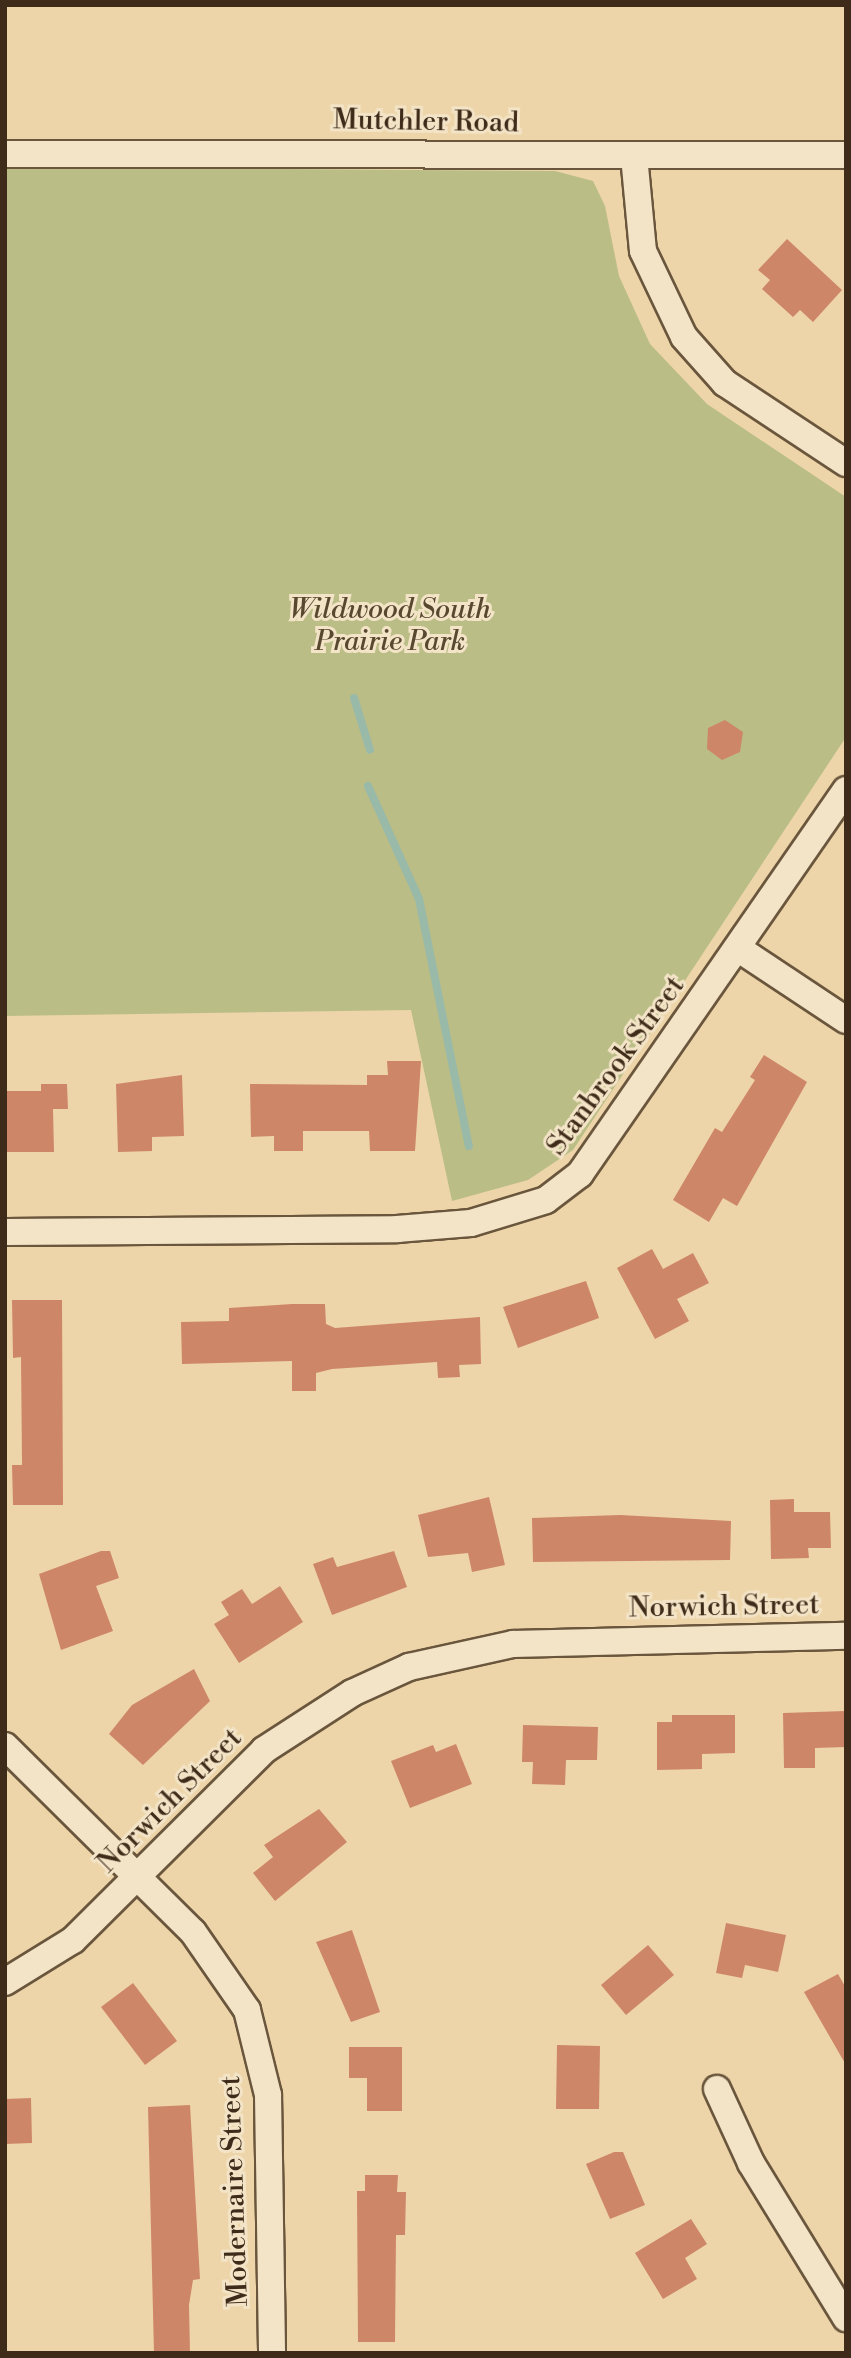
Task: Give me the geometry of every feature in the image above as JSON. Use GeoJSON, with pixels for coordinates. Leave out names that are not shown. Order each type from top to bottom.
{"type":"FeatureCollection","features":[{"type":"Feature","properties":{"kind":"street","name":"Mutchler Road"},"geometry":{"type":"LineString","coordinates":[[5,154],[846,155]]}},
{"type":"Feature","properties":{"kind":"street"},"geometry":{"type":"LineString","coordinates":[[634,156],[643,251],[684,337],[725,383],[846,463]]}},
{"type":"Feature","properties":{"kind":"street","name":"Stanbrook Street"},"geometry":{"type":"LineString","coordinates":[[5,1232],[397,1229],[471,1223],[546,1200],[580,1174],[846,790]]}},
{"type":"Feature","properties":{"kind":"street"},"geometry":{"type":"LineString","coordinates":[[739,948],[846,1020]]}},
{"type":"Feature","properties":{"kind":"street","name":"Norwich Street"},"geometry":{"type":"LineString","coordinates":[[5,1983],[73,1940],[264,1750],[352,1693],[409,1667],[513,1644],[846,1636]]}},
{"type":"Feature","properties":{"kind":"street","name":"Modernaire Street"},"geometry":{"type":"LineString","coordinates":[[5,1746],[138,1878],[231,1979],[259,2046],[268,2095],[272,2353]]}},
{"type":"Feature","properties":{"kind":"street"},"geometry":{"type":"LineString","coordinates":[[717,2089],[751,2163],[846,2318]]}},
{"type":"Feature","properties":{"kind":"green space","name":"Wildwood South Prairie Park"},"geometry":{"type":"Polygon","coordinates":[[[5,167],[555,171],[593,181],[605,206],[619,276],[650,344],[707,404],[846,497],[846,737],[573,1150],[528,1180],[452,1201],[411,1010],[5,1016],[5,167]]]}},
{"type":"Feature","properties":{"kind":"building"},"geometry":{"type":"Polygon","coordinates":[[[787,239],[842,290],[813,322],[800,310],[793,317],[762,289],[770,280],[758,270],[787,239]]]}},
{"type":"Feature","properties":{"kind":"building"},"geometry":{"type":"Polygon","coordinates":[[[725,720],[743,732],[740,752],[722,760],[707,749],[708,728],[725,720]]]}},
{"type":"Feature","properties":{"kind":"building"},"geometry":{"type":"Polygon","coordinates":[[[764,1055],[807,1082],[737,1206],[723,1198],[709,1222],[673,1200],[715,1128],[722,1132],[755,1080],[750,1077],[764,1055]]]}},
{"type":"Feature","properties":{"kind":"building"},"geometry":{"type":"Polygon","coordinates":[[[387,1061],[421,1061],[415,1151],[370,1151],[369,1131],[303,1131],[303,1151],[274,1151],[274,1136],[251,1137],[250,1084],[367,1085],[367,1075],[388,1075],[387,1061]]]}},
{"type":"Feature","properties":{"kind":"building"},"geometry":{"type":"Polygon","coordinates":[[[182,1075],[184,1136],[152,1137],[152,1151],[118,1152],[116,1084],[182,1075]]]}},
{"type":"Feature","properties":{"kind":"building"},"geometry":{"type":"Polygon","coordinates":[[[41,1084],[67,1084],[68,1109],[53,1109],[54,1152],[5,1152],[5,1091],[41,1091],[41,1084]]]}},
{"type":"Feature","properties":{"kind":"building"},"geometry":{"type":"Polygon","coordinates":[[[652,1249],[663,1269],[693,1253],[709,1283],[677,1299],[689,1321],[655,1339],[617,1268],[652,1249]]]}},
{"type":"Feature","properties":{"kind":"building"},"geometry":{"type":"Polygon","coordinates":[[[586,1281],[599,1318],[518,1348],[503,1307],[586,1281]]]}},
{"type":"Feature","properties":{"kind":"building"},"geometry":{"type":"Polygon","coordinates":[[[12,1300],[62,1300],[63,1505],[13,1505],[12,1465],[22,1465],[21,1357],[13,1358],[12,1300]]]}},
{"type":"Feature","properties":{"kind":"building"},"geometry":{"type":"Polygon","coordinates":[[[325,1304],[326,1324],[335,1328],[480,1317],[481,1364],[459,1365],[460,1377],[438,1378],[437,1362],[332,1369],[316,1373],[316,1391],[292,1391],[292,1361],[182,1364],[181,1322],[229,1321],[229,1308],[325,1304]]]}},
{"type":"Feature","properties":{"kind":"building"},"geometry":{"type":"Polygon","coordinates":[[[489,1497],[505,1565],[472,1572],[468,1553],[428,1557],[418,1515],[489,1497]]]}},
{"type":"Feature","properties":{"kind":"building"},"geometry":{"type":"Polygon","coordinates":[[[794,1499],[794,1512],[830,1512],[831,1548],[808,1548],[809,1558],[771,1559],[770,1500],[794,1499]]]}},
{"type":"Feature","properties":{"kind":"building"},"geometry":{"type":"Polygon","coordinates":[[[620,1515],[731,1521],[730,1560],[533,1562],[532,1518],[620,1515]]]}},
{"type":"Feature","properties":{"kind":"building"},"geometry":{"type":"Polygon","coordinates":[[[101,1551],[110,1551],[119,1578],[96,1586],[113,1631],[61,1650],[39,1574],[101,1551]]]}},
{"type":"Feature","properties":{"kind":"building"},"geometry":{"type":"Polygon","coordinates":[[[394,1551],[407,1587],[332,1615],[313,1564],[333,1557],[337,1567],[394,1551]]]}},
{"type":"Feature","properties":{"kind":"building"},"geometry":{"type":"Polygon","coordinates":[[[280,1586],[303,1622],[239,1663],[214,1624],[229,1615],[221,1602],[242,1589],[252,1604],[280,1586]]]}},
{"type":"Feature","properties":{"kind":"building"},"geometry":{"type":"Polygon","coordinates":[[[194,1669],[210,1701],[143,1765],[109,1734],[132,1705],[194,1669]]]}},
{"type":"Feature","properties":{"kind":"building"},"geometry":{"type":"Polygon","coordinates":[[[846,1711],[846,1747],[815,1748],[815,1768],[784,1768],[783,1713],[846,1711]]]}},
{"type":"Feature","properties":{"kind":"building"},"geometry":{"type":"Polygon","coordinates":[[[672,1715],[735,1715],[735,1753],[702,1754],[702,1769],[657,1770],[657,1722],[672,1722],[672,1715]]]}},
{"type":"Feature","properties":{"kind":"building"},"geometry":{"type":"Polygon","coordinates":[[[523,1725],[598,1727],[597,1760],[566,1760],[565,1785],[532,1784],[533,1762],[522,1762],[523,1725]]]}},
{"type":"Feature","properties":{"kind":"building"},"geometry":{"type":"Polygon","coordinates":[[[456,1744],[472,1784],[410,1808],[391,1761],[433,1745],[436,1752],[456,1744]]]}},
{"type":"Feature","properties":{"kind":"building"},"geometry":{"type":"Polygon","coordinates":[[[319,1809],[347,1842],[275,1901],[253,1873],[273,1857],[264,1845],[319,1809]]]}},
{"type":"Feature","properties":{"kind":"building"},"geometry":{"type":"Polygon","coordinates":[[[726,1923],[786,1935],[778,1972],[745,1965],[742,1978],[716,1973],[726,1923]]]}},
{"type":"Feature","properties":{"kind":"building"},"geometry":{"type":"Polygon","coordinates":[[[352,1930],[380,2012],[351,2022],[316,1942],[352,1930]]]}},
{"type":"Feature","properties":{"kind":"building"},"geometry":{"type":"Polygon","coordinates":[[[648,1945],[674,1975],[626,2015],[601,1985],[648,1945]]]}},
{"type":"Feature","properties":{"kind":"building"},"geometry":{"type":"Polygon","coordinates":[[[838,1974],[846,1988],[846,2065],[804,1992],[838,1974]]]}},
{"type":"Feature","properties":{"kind":"building"},"geometry":{"type":"Polygon","coordinates":[[[133,1983],[177,2041],[145,2065],[101,2007],[133,1983]]]}},
{"type":"Feature","properties":{"kind":"building"},"geometry":{"type":"Polygon","coordinates":[[[557,2045],[600,2046],[599,2109],[556,2109],[557,2045]]]}},
{"type":"Feature","properties":{"kind":"building"},"geometry":{"type":"Polygon","coordinates":[[[349,2047],[402,2047],[402,2111],[367,2111],[367,2078],[349,2078],[349,2047]]]}},
{"type":"Feature","properties":{"kind":"building"},"geometry":{"type":"Polygon","coordinates":[[[31,2098],[32,2143],[5,2144],[5,2099],[31,2098]]]}},
{"type":"Feature","properties":{"kind":"building"},"geometry":{"type":"Polygon","coordinates":[[[190,2105],[200,2279],[193,2280],[189,2305],[190,2353],[154,2353],[148,2107],[190,2105]]]}},
{"type":"Feature","properties":{"kind":"building"},"geometry":{"type":"Polygon","coordinates":[[[614,2152],[623,2152],[645,2205],[610,2219],[586,2164],[614,2152]]]}},
{"type":"Feature","properties":{"kind":"building"},"geometry":{"type":"Polygon","coordinates":[[[365,2175],[398,2175],[397,2192],[406,2192],[405,2235],[396,2235],[395,2342],[358,2342],[357,2191],[365,2191],[365,2175]]]}},
{"type":"Feature","properties":{"kind":"building"},"geometry":{"type":"Polygon","coordinates":[[[691,2219],[707,2244],[685,2258],[697,2279],[663,2299],[635,2253],[691,2219]]]}},
{"type":"Feature","properties":{"kind":"waterway"},"geometry":{"type":"LineString","coordinates":[[354,698],[370,750]]}},
{"type":"Feature","properties":{"kind":"waterway"},"geometry":{"type":"LineString","coordinates":[[368,786],[419,899],[469,1146]]}}]}
